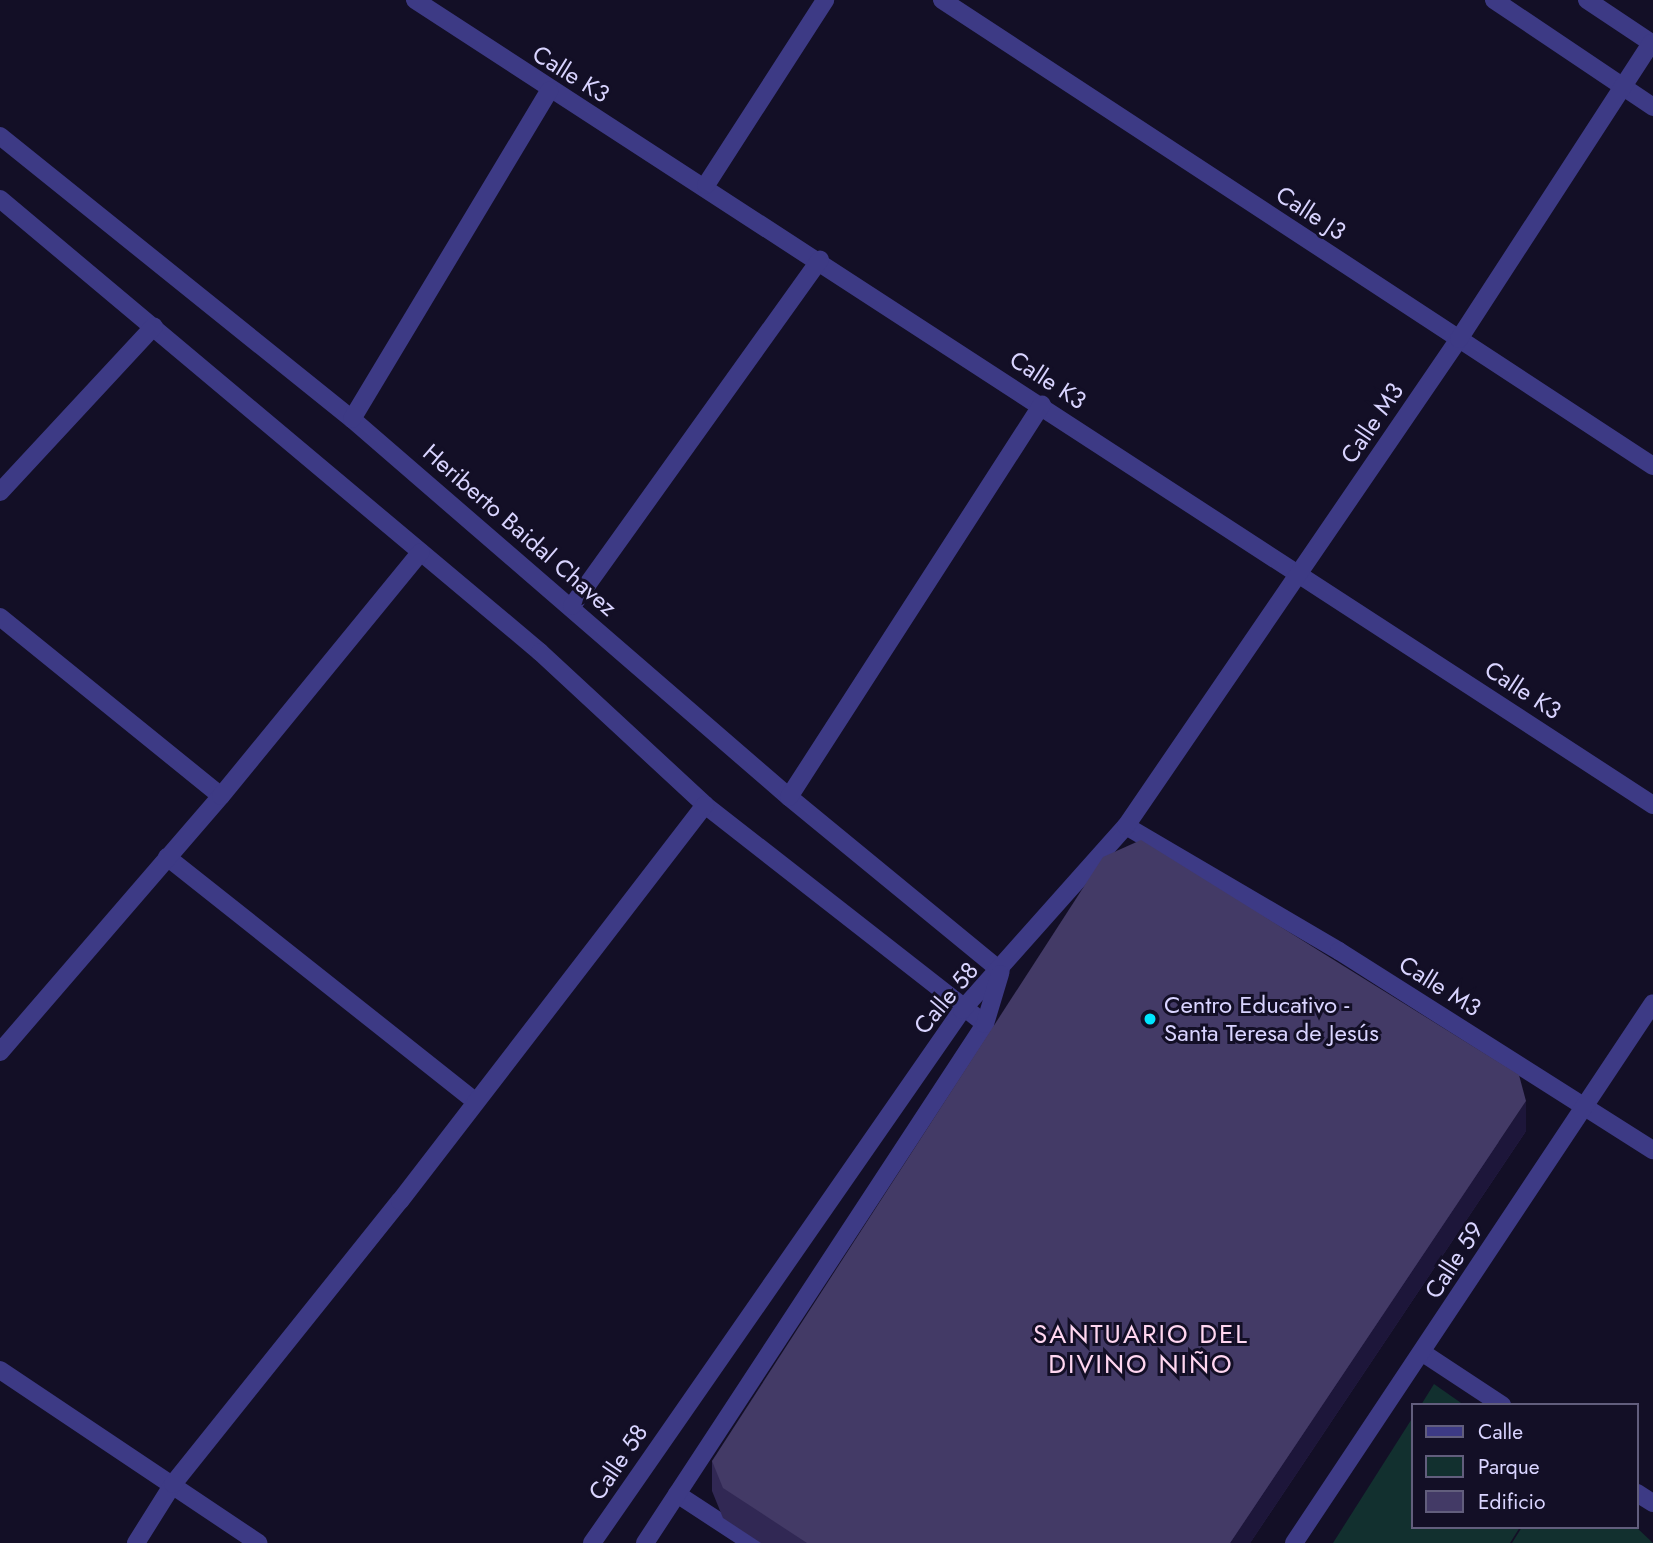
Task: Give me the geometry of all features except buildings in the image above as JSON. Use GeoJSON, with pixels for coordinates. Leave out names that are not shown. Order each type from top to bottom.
{"type":"FeatureCollection","features":[{"type":"Feature","properties":{"kind":"street","name":"Calle K3"},"geometry":{"type":"LineString","coordinates":[[415,0],[550,91],[706,186],[820,260],[1653,805]]}},
{"type":"Feature","properties":{"kind":"street"},"geometry":{"type":"LineString","coordinates":[[706,186],[825,0]]}},
{"type":"Feature","properties":{"kind":"street","name":"Calle J3"},"geometry":{"type":"LineString","coordinates":[[942,0],[1653,466]]}},
{"type":"Feature","properties":{"kind":"street"},"geometry":{"type":"LineString","coordinates":[[1494,0],[1653,107]]}},
{"type":"Feature","properties":{"kind":"street"},"geometry":{"type":"LineString","coordinates":[[1587,0],[1652,43]]}},
{"type":"Feature","properties":{"kind":"street","name":"Calle M3"},"geometry":{"type":"LineString","coordinates":[[1001,971],[1126,826],[1459,339],[1652,43]]}},
{"type":"Feature","properties":{"kind":"street"},"geometry":{"type":"LineString","coordinates":[[352,419],[550,91]]}},
{"type":"Feature","properties":{"kind":"street","name":"Heriberto Baidal Chavez"},"geometry":{"type":"LineString","coordinates":[[0,135],[352,419],[572,606],[789,797],[1001,971]]}},
{"type":"Feature","properties":{"kind":"street"},"geometry":{"type":"LineString","coordinates":[[0,199],[540,652],[705,805],[962,1010],[985,1024]]}},
{"type":"Feature","properties":{"kind":"street"},"geometry":{"type":"LineString","coordinates":[[572,606],[820,260]]}},
{"type":"Feature","properties":{"kind":"street"},"geometry":{"type":"LineString","coordinates":[[0,492],[154,326]]}},
{"type":"Feature","properties":{"kind":"street"},"geometry":{"type":"LineString","coordinates":[[789,797],[1042,405]]}},
{"type":"Feature","properties":{"kind":"street"},"geometry":{"type":"LineString","coordinates":[[0,1052],[221,796],[421,552]]}},
{"type":"Feature","properties":{"kind":"street"},"geometry":{"type":"LineString","coordinates":[[0,617],[221,796]]}},
{"type":"Feature","properties":{"kind":"street"},"geometry":{"type":"LineString","coordinates":[[136,1543],[173,1483],[476,1102],[705,805]]}},
{"type":"Feature","properties":{"kind":"street","name":"Calle M3"},"geometry":{"type":"LineString","coordinates":[[1126,826],[1339,951],[1653,1150]]}},
{"type":"Feature","properties":{"kind":"street"},"geometry":{"type":"LineString","coordinates":[[167,857],[476,1102]]}},
{"type":"Feature","properties":{"kind":"street"},"geometry":{"type":"LineString","coordinates":[[1328,974],[1339,951]]}},
{"type":"Feature","properties":{"kind":"street","name":"Calle 58"},"geometry":{"type":"LineString","coordinates":[[592,1543],[797,1242],[962,1010],[1001,971]]}},
{"type":"Feature","properties":{"kind":"street","name":"Calle 58"},"geometry":{"type":"LineString","coordinates":[[645,1543],[985,1024],[1001,971]]}},
{"type":"Feature","properties":{"kind":"street","name":"Calle 59"},"geometry":{"type":"LineString","coordinates":[[1294,1543],[1423,1353],[1653,1003]]}},
{"type":"Feature","properties":{"kind":"street"},"geometry":{"type":"LineString","coordinates":[[1423,1353],[1499,1403]]}},
{"type":"Feature","properties":{"kind":"street"},"geometry":{"type":"LineString","coordinates":[[0,1370],[173,1483],[258,1543]]}},
{"type":"Feature","properties":{"kind":"street"},"geometry":{"type":"LineString","coordinates":[[677,1494],[752,1543]]}},
{"type":"Feature","properties":{"kind":"green space"},"geometry":{"type":"Polygon","coordinates":[[[1434,1384],[1461,1403],[1422,1403],[1434,1384]]]}},
{"type":"Feature","properties":{"kind":"green space"},"geometry":{"type":"Polygon","coordinates":[[[1412,1419],[1412,1529],[1519,1529],[1510,1543],[1333,1543],[1412,1419]]]}},
{"type":"Feature","properties":{"kind":"green space"},"geometry":{"type":"Polygon","coordinates":[[[1521,1529],[1638,1529],[1653,1543],[1512,1543],[1521,1529]]]}},
{"type":"Feature","properties":{"kind":"place","name":"Centro Educativo - Santa Teresa de Jesús"},"geometry":{"type":"Point","coordinates":[1150,1019]}},
{"type":"Feature","properties":{"kind":"district","name":"SANTUARIO DEL DIVINO NIÑO"},"geometry":{"type":"Point","coordinates":[1141,1350]}}]}
